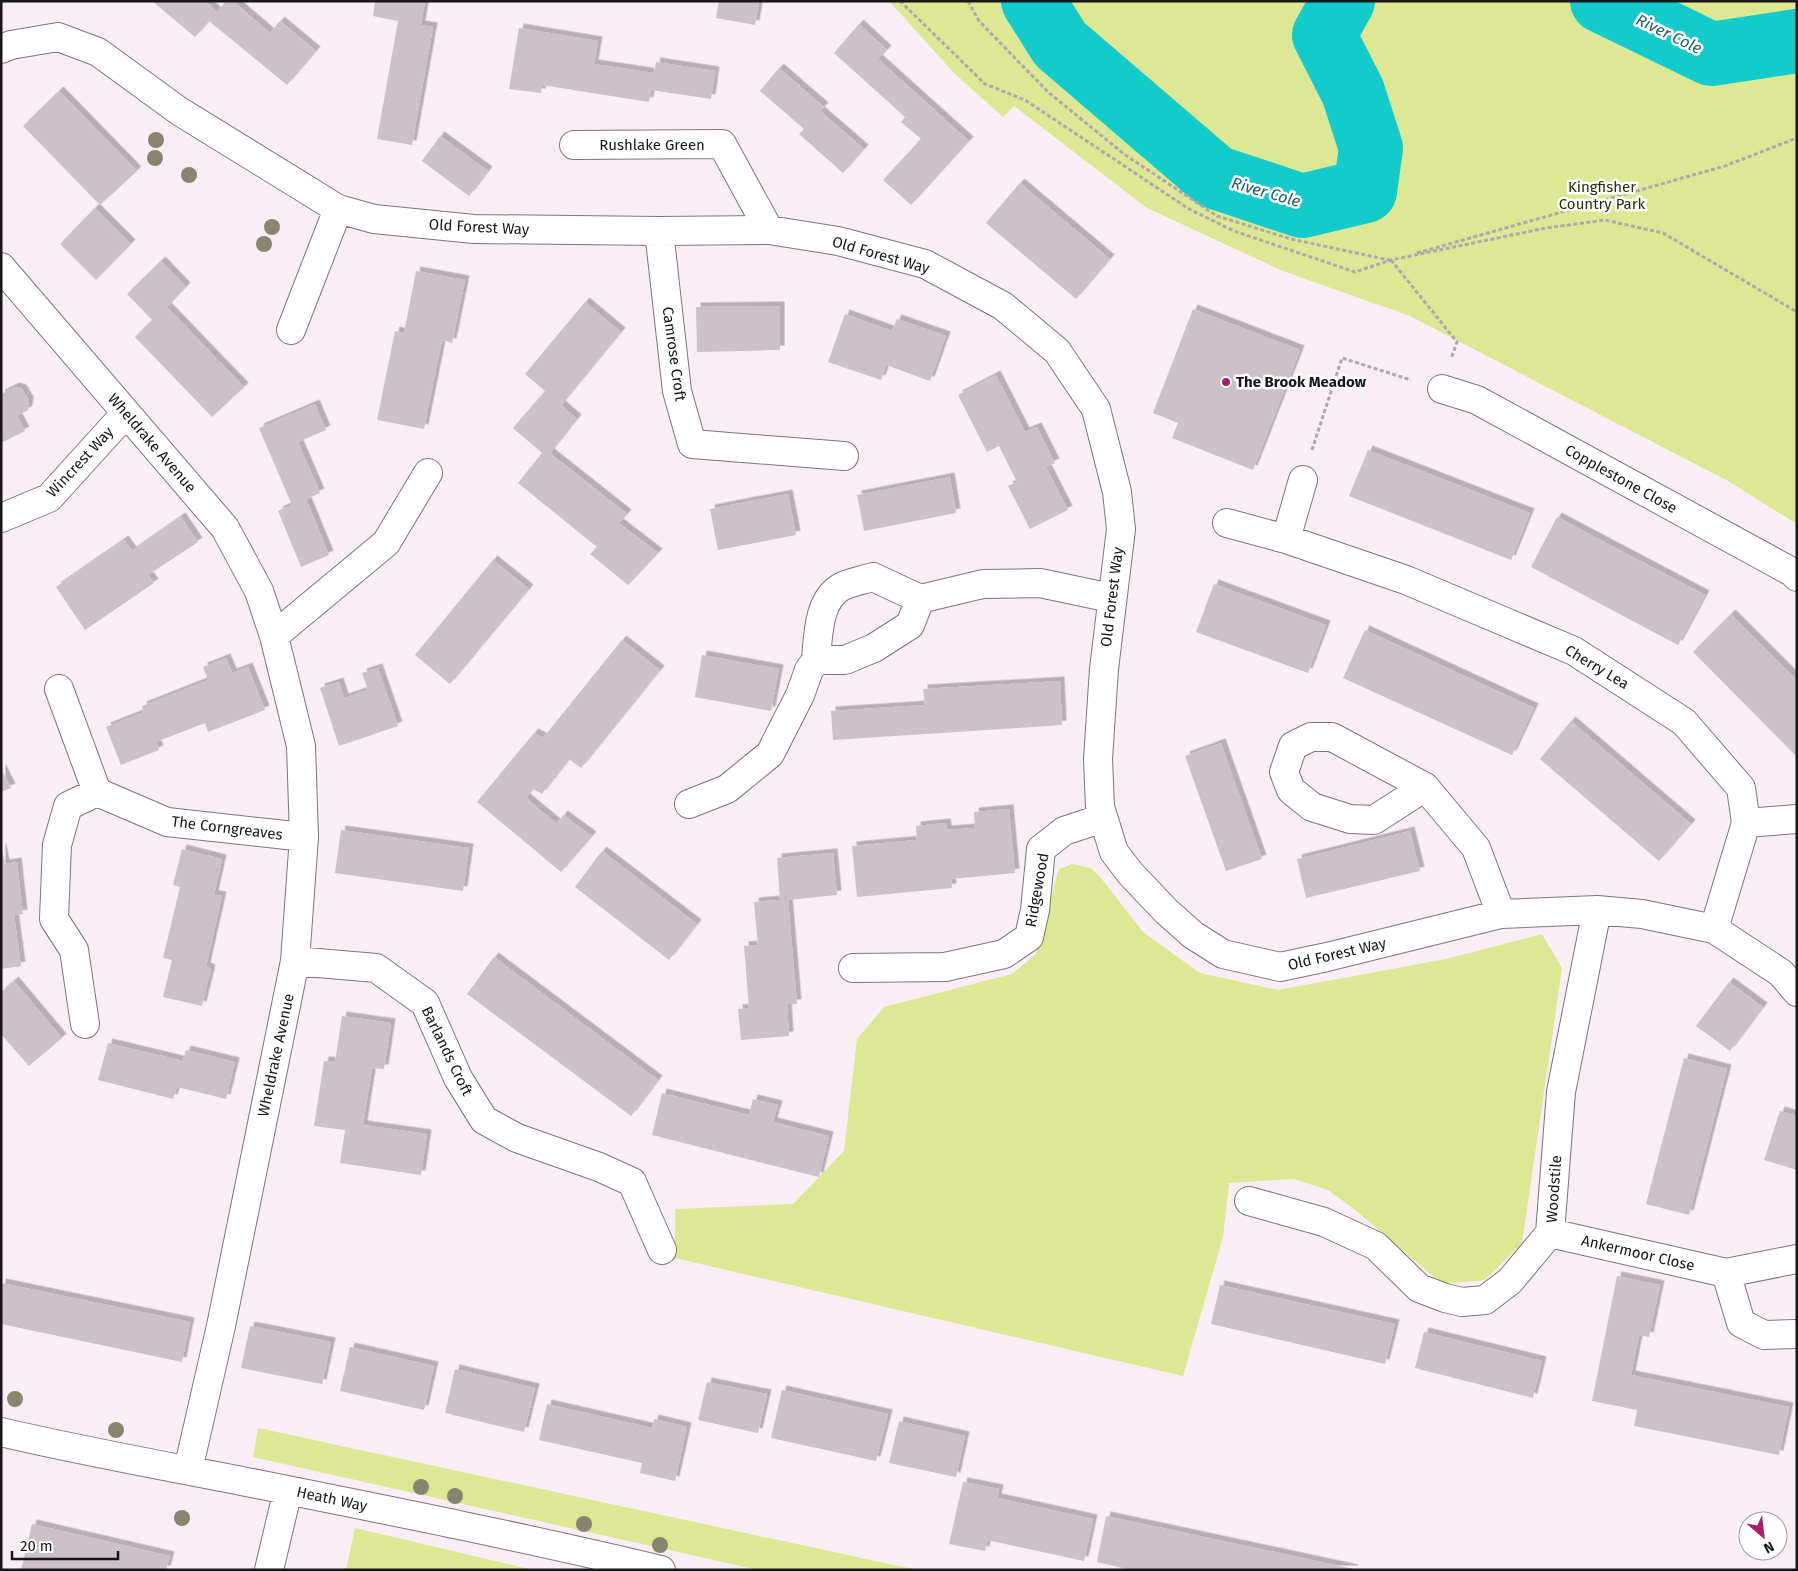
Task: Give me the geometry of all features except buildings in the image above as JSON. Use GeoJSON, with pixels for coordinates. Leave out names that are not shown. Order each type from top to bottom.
{"type":"FeatureCollection","features":[{"type":"Feature","properties":{"kind":"street","name":"Old Forest Way"},"geometry":{"type":"LineString","coordinates":[[4,40],[58,37],[98,52],[179,111],[338,209],[374,219],[474,229],[769,230],[838,241],[924,264],[1003,306],[1057,351],[1096,409],[1117,492],[1121,529],[1104,668],[1098,759],[1098,785],[1103,818],[1114,852],[1130,873],[1166,911],[1193,936],[1223,954],[1280,967],[1327,958],[1501,914],[1596,910],[1642,914],[1714,929],[1781,974],[1797,992]]}},
{"type":"Feature","properties":{"kind":"street","name":"Rushlake Green"},"geometry":{"type":"LineString","coordinates":[[574,145],[722,144],[769,230]]}},
{"type":"Feature","properties":{"kind":"street"},"geometry":{"type":"LineString","coordinates":[[291,330],[338,209]]}},
{"type":"Feature","properties":{"kind":"street","name":"Camrose Croft"},"geometry":{"type":"LineString","coordinates":[[659,231],[676,391],[692,444],[844,456]]}},
{"type":"Feature","properties":{"kind":"street","name":"Wheldrake Avenue"},"geometry":{"type":"LineString","coordinates":[[1,267],[226,528],[259,591],[274,636],[301,746],[304,837],[295,961],[222,1326],[188,1470]]}},
{"type":"Feature","properties":{"kind":"street","name":"Copplestone Close"},"geometry":{"type":"LineString","coordinates":[[1442,390],[1477,400],[1792,572],[1797,577]]}},
{"type":"Feature","properties":{"kind":"street","name":"Wincrest Way"},"geometry":{"type":"LineString","coordinates":[[1,518],[49,498],[126,413]]}},
{"type":"Feature","properties":{"kind":"street"},"geometry":{"type":"LineString","coordinates":[[274,636],[386,543],[428,473]]}},
{"type":"Feature","properties":{"kind":"street"},"geometry":{"type":"LineString","coordinates":[[1286,539],[1303,480]]}},
{"type":"Feature","properties":{"kind":"street","name":"Cherry Lea"},"geometry":{"type":"LineString","coordinates":[[1227,523],[1286,539],[1406,580],[1574,651],[1684,722],[1740,788],[1746,823],[1714,929]]}},
{"type":"Feature","properties":{"kind":"street"},"geometry":{"type":"LineString","coordinates":[[690,804],[726,789],[770,754],[800,695],[809,670],[816,660],[821,616],[826,602],[841,586],[873,577],[920,599],[983,584],[1040,583],[1112,598]]}},
{"type":"Feature","properties":{"kind":"street"},"geometry":{"type":"LineString","coordinates":[[816,660],[845,660],[874,648],[910,624],[920,599]]}},
{"type":"Feature","properties":{"kind":"street"},"geometry":{"type":"LineString","coordinates":[[59,690],[96,792],[68,806],[57,845],[54,919],[74,950],[85,1024]]}},
{"type":"Feature","properties":{"kind":"street"},"geometry":{"type":"LineString","coordinates":[[1425,787],[1476,848],[1501,914]]}},
{"type":"Feature","properties":{"kind":"street","name":"The Corngreaves"},"geometry":{"type":"LineString","coordinates":[[96,792],[167,822],[304,837]]}},
{"type":"Feature","properties":{"kind":"street","name":"Ridgewood"},"geometry":{"type":"LineString","coordinates":[[853,968],[945,966],[1004,954],[1029,938],[1035,910],[1041,849],[1064,831],[1103,818]]}},
{"type":"Feature","properties":{"kind":"street"},"geometry":{"type":"LineString","coordinates":[[1746,823],[1797,819]]}},
{"type":"Feature","properties":{"kind":"street","name":"Woodstile"},"geometry":{"type":"LineString","coordinates":[[1249,1201],[1324,1222],[1376,1246],[1419,1288],[1445,1298],[1462,1302],[1485,1300],[1510,1281],[1550,1233],[1561,1092],[1596,910]]}},
{"type":"Feature","properties":{"kind":"street","name":"Barlands Croft"},"geometry":{"type":"LineString","coordinates":[[295,961],[376,968],[425,1003],[458,1078],[484,1120],[517,1138],[599,1167],[632,1182],[662,1250]]}},
{"type":"Feature","properties":{"kind":"street","name":"Ankermoor Close"},"geometry":{"type":"LineString","coordinates":[[1550,1233],[1726,1273],[1797,1258]]}},
{"type":"Feature","properties":{"kind":"street"},"geometry":{"type":"LineString","coordinates":[[1726,1273],[1741,1323],[1764,1335],[1797,1334]]}},
{"type":"Feature","properties":{"kind":"street","name":"Heath Way"},"geometry":{"type":"LineString","coordinates":[[1,1432],[56,1445],[288,1490],[569,1548],[661,1570]]}},
{"type":"Feature","properties":{"kind":"street"},"geometry":{"type":"LineString","coordinates":[[269,1570],[288,1490]]}},
{"type":"Feature","properties":{"kind":"path"},"geometry":{"type":"LineString","coordinates":[[900,1],[985,84],[1025,100],[1189,209],[1234,231],[1355,272],[1391,260],[1725,166],[1797,138]]}},
{"type":"Feature","properties":{"kind":"path"},"geometry":{"type":"LineString","coordinates":[[968,1],[979,21],[1048,92],[1124,154],[1217,216],[1291,239],[1391,260],[1546,228],[1605,220],[1663,233],[1797,312]]}},
{"type":"Feature","properties":{"kind":"path"},"geometry":{"type":"LineString","coordinates":[[1303,480],[1342,358],[1442,390],[1457,342],[1391,260]]}},
{"type":"Feature","properties":{"kind":"green space","name":"Kingfisher Country Park"},"geometry":{"type":"Polygon","coordinates":[[[889,1],[1797,1],[1797,524],[1728,481],[1410,316],[1283,271],[1147,208],[1014,106],[1003,117],[954,73],[889,1]]]}},
{"type":"Feature","properties":{"kind":"green space"},"geometry":{"type":"Polygon","coordinates":[[[1072,864],[1091,868],[1143,932],[1200,973],[1278,990],[1446,959],[1542,934],[1562,968],[1522,1243],[1485,1280],[1442,1284],[1354,1209],[1328,1190],[1294,1179],[1229,1183],[1223,1237],[1183,1376],[675,1258],[675,1209],[793,1204],[844,1151],[857,1039],[884,1007],[1012,974],[1036,954],[1059,869],[1072,864]]]}},
{"type":"Feature","properties":{"kind":"green space"},"geometry":{"type":"Polygon","coordinates":[[[258,1428],[916,1570],[758,1570],[253,1457],[258,1428]]]}},
{"type":"Feature","properties":{"kind":"green space"},"geometry":{"type":"Polygon","coordinates":[[[355,1528],[533,1570],[346,1570],[355,1528]]]}},
{"type":"Feature","properties":{"kind":"waterway","name":"River Cole"},"geometry":{"type":"LineString","coordinates":[[1033,1],[1060,44],[1215,177],[1302,206],[1365,191],[1371,148],[1353,92],[1324,35],[1343,1]]}},
{"type":"Feature","properties":{"kind":"waterway","name":"River Cole"},"geometry":{"type":"LineString","coordinates":[[1602,1],[1711,54],[1797,41]]}},
{"type":"Feature","properties":{"kind":"place","name":"The Brook Meadow"},"geometry":{"type":"Point","coordinates":[1226,382]}}]}
